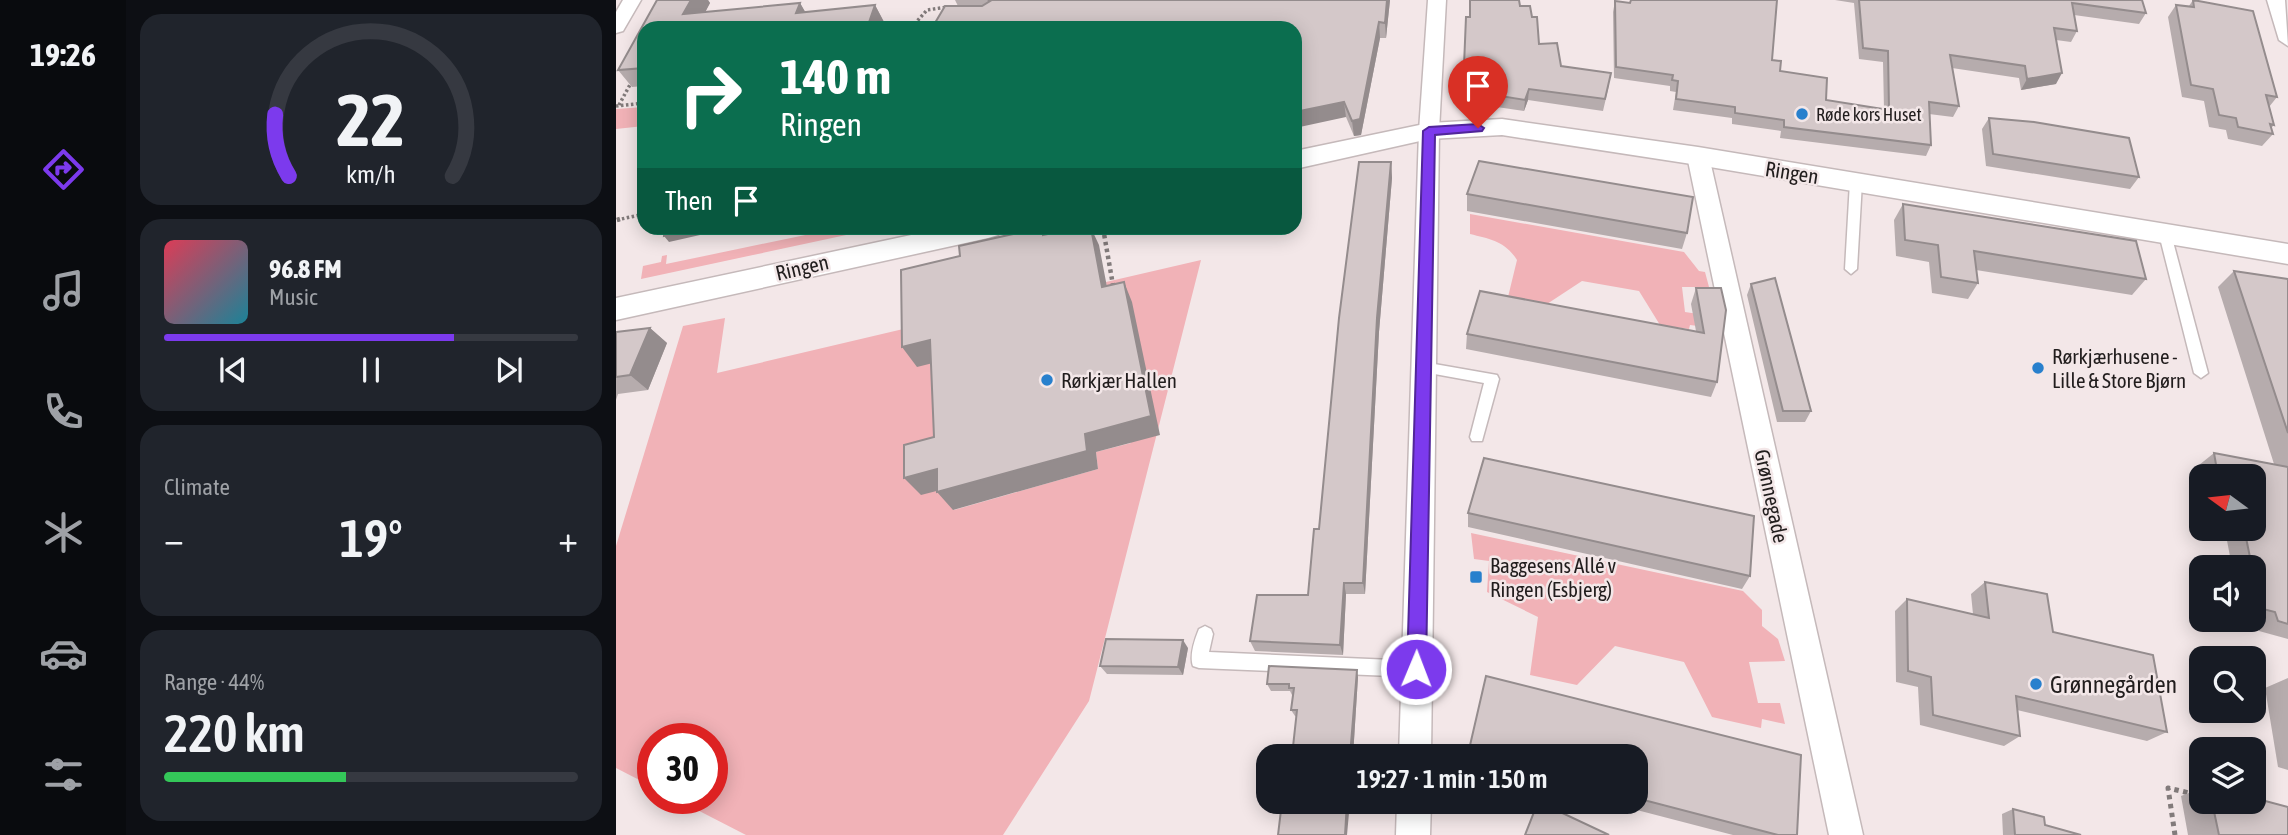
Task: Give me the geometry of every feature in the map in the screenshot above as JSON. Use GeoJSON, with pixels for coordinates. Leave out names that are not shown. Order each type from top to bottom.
{"type":"FeatureCollection","features":[{"type":"Feature","properties":{"kind":"street"},"geometry":{"type":"LineString","coordinates":[[616,27],[632,0]]}},
{"type":"Feature","properties":{"kind":"street"},"geometry":{"type":"LineString","coordinates":[[1415,744],[1429,131],[1437,0]]}},
{"type":"Feature","properties":{"kind":"street"},"geometry":{"type":"LineString","coordinates":[[2276,0],[2288,40]]}},
{"type":"Feature","properties":{"kind":"street","name":"Ringen"},"geometry":{"type":"LineString","coordinates":[[1302,158],[1429,131],[1502,127],[1698,156],[2288,254]]}},
{"type":"Feature","properties":{"kind":"street","name":"Grønnegade"},"geometry":{"type":"LineString","coordinates":[[1698,156],[1846,835]]}},
{"type":"Feature","properties":{"kind":"street","name":"Ringen"},"geometry":{"type":"LineString","coordinates":[[616,309],[920,235]]}},
{"type":"Feature","properties":{"kind":"street"},"geometry":{"type":"LineString","coordinates":[[1413,835],[1414,814]]}},
{"type":"Feature","properties":{"kind":"lane"},"geometry":{"type":"LineString","coordinates":[[1851,269],[1856,182]]}},
{"type":"Feature","properties":{"kind":"lane"},"geometry":{"type":"LineString","coordinates":[[2165,234],[2201,373]]}},
{"type":"Feature","properties":{"kind":"lane"},"geometry":{"type":"LineString","coordinates":[[1423,367],[1492,379],[1477,437]]}},
{"type":"Feature","properties":{"kind":"lane"},"geometry":{"type":"LineString","coordinates":[[1205,634],[1199,660],[1416,669]]}},
{"type":"Feature","properties":{"kind":"path"},"geometry":{"type":"LineString","coordinates":[[917,21],[927,10],[952,7]]}},
{"type":"Feature","properties":{"kind":"path"},"geometry":{"type":"LineString","coordinates":[[618,105],[636,75]]}},
{"type":"Feature","properties":{"kind":"path"},"geometry":{"type":"LineString","coordinates":[[618,105],[637,104]]}},
{"type":"Feature","properties":{"kind":"path"},"geometry":{"type":"LineString","coordinates":[[617,220],[637,216]]}},
{"type":"Feature","properties":{"kind":"path"},"geometry":{"type":"LineString","coordinates":[[1093,240],[1104,237],[1116,299]]}},
{"type":"Feature","properties":{"kind":"path"},"geometry":{"type":"LineString","coordinates":[[2175,835],[2168,788],[2189,793]]}},
{"type":"Feature","properties":{"kind":"shaded area"},"geometry":{"type":"Polygon","coordinates":[[[637,108],[637,127],[616,129],[616,109],[637,108]]]}},
{"type":"Feature","properties":{"kind":"shaded area"},"geometry":{"type":"Polygon","coordinates":[[[1470,214],[1684,252],[1699,271],[1705,272],[1709,287],[1682,287],[1685,312],[1705,315],[1706,327],[1690,325],[1689,329],[1660,325],[1639,291],[1582,281],[1547,304],[1508,297],[1517,260],[1502,245],[1470,234],[1470,214]]]}},
{"type":"Feature","properties":{"kind":"shaded area"},"geometry":{"type":"Polygon","coordinates":[[[805,235],[846,235],[641,279],[643,266],[661,262],[662,256],[667,255],[666,264],[805,235]]]}},
{"type":"Feature","properties":{"kind":"shaded area"},"geometry":{"type":"Polygon","coordinates":[[[1201,260],[1089,701],[1003,835],[746,835],[705,814],[728,814],[728,723],[637,723],[637,779],[616,768],[616,546],[683,326],[725,318],[717,373],[916,326],[945,360],[954,510],[1098,469],[1096,452],[1131,443],[1106,282],[1201,260]]]}},
{"type":"Feature","properties":{"kind":"shaded area"},"geometry":{"type":"Polygon","coordinates":[[[1471,533],[1743,591],[1762,610],[1762,626],[1778,639],[1785,661],[1749,662],[1758,703],[1780,703],[1785,724],[1762,719],[1761,728],[1712,717],[1684,662],[1615,646],[1577,685],[1530,675],[1538,617],[1487,592],[1489,561],[1474,559],[1471,533]]]}},
{"type":"Feature","properties":{"kind":"building"},"geometry":{"type":"Polygon","coordinates":[[[657,0],[691,0],[683,14],[800,3],[796,13],[875,5],[869,21],[645,21],[657,0]]]}},
{"type":"Feature","properties":{"kind":"building"},"geometry":{"type":"Polygon","coordinates":[[[988,0],[1387,0],[1385,23],[1379,22],[1360,119],[1352,121],[1344,102],[1302,111],[1302,21],[936,21],[945,6],[982,6],[990,1],[988,0]]]}},
{"type":"Feature","properties":{"kind":"building"},"geometry":{"type":"Polygon","coordinates":[[[1470,0],[1519,0],[1520,6],[1530,6],[1532,17],[1537,17],[1539,44],[1557,43],[1561,66],[1611,73],[1605,99],[1529,89],[1525,100],[1463,90],[1466,17],[1470,17],[1470,0]]]}},
{"type":"Feature","properties":{"kind":"building"},"geometry":{"type":"Polygon","coordinates":[[[1631,0],[1777,0],[1772,60],[1781,61],[1780,71],[1827,78],[1826,100],[1889,110],[1888,51],[1863,48],[1859,0],[2142,0],[2146,13],[2072,3],[2077,31],[2054,28],[2062,73],[2027,79],[2025,66],[1950,55],[1959,106],[1929,102],[1931,145],[1784,127],[1784,120],[1735,113],[1735,107],[1676,99],[1678,81],[1672,80],[1673,75],[1616,67],[1615,1],[1630,3],[1631,0]]]}},
{"type":"Feature","properties":{"kind":"building"},"geometry":{"type":"Polygon","coordinates":[[[2193,0],[2253,11],[2277,97],[2266,95],[2274,125],[2270,124],[2273,134],[2238,127],[2236,118],[2219,115],[2213,89],[2191,85],[2176,5],[2194,7],[2193,0]]]}},
{"type":"Feature","properties":{"kind":"building"},"geometry":{"type":"Polygon","coordinates":[[[637,36],[637,69],[618,70],[637,36]]]}},
{"type":"Feature","properties":{"kind":"building"},"geometry":{"type":"Polygon","coordinates":[[[1989,118],[2034,122],[2129,138],[2139,177],[1993,154],[1989,118]]]}},
{"type":"Feature","properties":{"kind":"building"},"geometry":{"type":"Polygon","coordinates":[[[1479,161],[1693,197],[1687,233],[1467,194],[1479,161]]]}},
{"type":"Feature","properties":{"kind":"building"},"geometry":{"type":"Polygon","coordinates":[[[1359,162],[1391,162],[1377,318],[1363,583],[1344,583],[1340,645],[1250,641],[1257,595],[1308,595],[1314,529],[1319,529],[1339,318],[1359,162]]]}},
{"type":"Feature","properties":{"kind":"building"},"geometry":{"type":"Polygon","coordinates":[[[1903,204],[2136,241],[2146,279],[1974,251],[1978,283],[1941,277],[1938,245],[1905,240],[1903,204]]]}},
{"type":"Feature","properties":{"kind":"building","name":"Rørkjær Hallen"},"geometry":{"type":"Polygon","coordinates":[[[1008,235],[1092,235],[1102,287],[1124,282],[1151,416],[1085,434],[1087,451],[937,492],[937,469],[904,478],[904,445],[934,437],[930,340],[902,347],[901,270],[960,256],[959,246],[1008,235]]]}},
{"type":"Feature","properties":{"kind":"building"},"geometry":{"type":"Polygon","coordinates":[[[2234,271],[2288,279],[2288,433],[2234,271]]]}},
{"type":"Feature","properties":{"kind":"building"},"geometry":{"type":"Polygon","coordinates":[[[1775,278],[1811,411],[1783,411],[1751,284],[1775,278]]]}},
{"type":"Feature","properties":{"kind":"building"},"geometry":{"type":"Polygon","coordinates":[[[1696,288],[1721,288],[1726,310],[1717,382],[1467,334],[1480,291],[1704,333],[1696,288]]]}},
{"type":"Feature","properties":{"kind":"building"},"geometry":{"type":"Polygon","coordinates":[[[650,328],[630,375],[616,377],[616,332],[650,328]]]}},
{"type":"Feature","properties":{"kind":"building"},"geometry":{"type":"Polygon","coordinates":[[[2214,453],[2288,467],[2288,624],[2278,621],[2275,612],[2266,610],[2266,555],[2250,555],[2247,541],[2266,541],[2266,464],[2216,464],[2214,453]]]}},
{"type":"Feature","properties":{"kind":"building"},"geometry":{"type":"Polygon","coordinates":[[[1484,458],[1754,516],[1750,576],[1468,513],[1484,458]]]}},
{"type":"Feature","properties":{"kind":"building"},"geometry":{"type":"Polygon","coordinates":[[[1985,582],[2047,594],[2053,632],[2153,655],[2167,732],[2016,696],[2020,736],[1933,715],[1931,677],[1908,671],[1907,599],[1989,618],[1985,582]]]}},
{"type":"Feature","properties":{"kind":"building"},"geometry":{"type":"Polygon","coordinates":[[[1106,639],[1183,640],[1178,667],[1100,666],[1106,639]]]}},
{"type":"Feature","properties":{"kind":"building"},"geometry":{"type":"Polygon","coordinates":[[[1269,666],[1357,670],[1351,744],[1293,744],[1297,710],[1291,710],[1294,688],[1289,688],[1289,684],[1267,684],[1269,666]]]}},
{"type":"Feature","properties":{"kind":"building"},"geometry":{"type":"Polygon","coordinates":[[[1486,676],[1801,755],[1797,835],[1778,835],[1648,801],[1648,744],[1470,744],[1486,676]]]}},
{"type":"Feature","properties":{"kind":"building"},"geometry":{"type":"Polygon","coordinates":[[[2266,801],[2288,807],[2288,835],[2219,835],[2215,814],[2266,814],[2266,801]]]}},
{"type":"Feature","properties":{"kind":"building"},"geometry":{"type":"Polygon","coordinates":[[[2013,809],[2044,817],[2045,825],[2081,835],[2015,835],[2013,809]]]}},
{"type":"Feature","properties":{"kind":"building"},"geometry":{"type":"Polygon","coordinates":[[[1281,814],[1346,814],[1345,835],[1278,835],[1281,814]]]}},
{"type":"Feature","properties":{"kind":"building"},"geometry":{"type":"Polygon","coordinates":[[[1533,814],[1564,814],[1609,835],[1525,835],[1533,814]]]}},
{"type":"Feature","properties":{"kind":"place","name":"Røde kors Huset"},"geometry":{"type":"Point","coordinates":[1802,114]}},
{"type":"Feature","properties":{"kind":"place","name":"Rørkjærhusene - Lille & Store Bjørn"},"geometry":{"type":"Point","coordinates":[2038,368]}},
{"type":"Feature","properties":{"kind":"place","name":"Rørkjær Hallen"},"geometry":{"type":"Point","coordinates":[1047,380]}},
{"type":"Feature","properties":{"kind":"place","name":"Baggesens Allé v Ringen (Esbjerg)"},"geometry":{"type":"Point","coordinates":[1476,577]}},
{"type":"Feature","properties":{"kind":"place","name":"Grønnegården"},"geometry":{"type":"Point","coordinates":[2036,684]}},
{"type":"Feature","properties":{"kind":"route"},"geometry":{"type":"LineString","coordinates":[[1416,669],[1429,131],[1478,128]]}}]}
